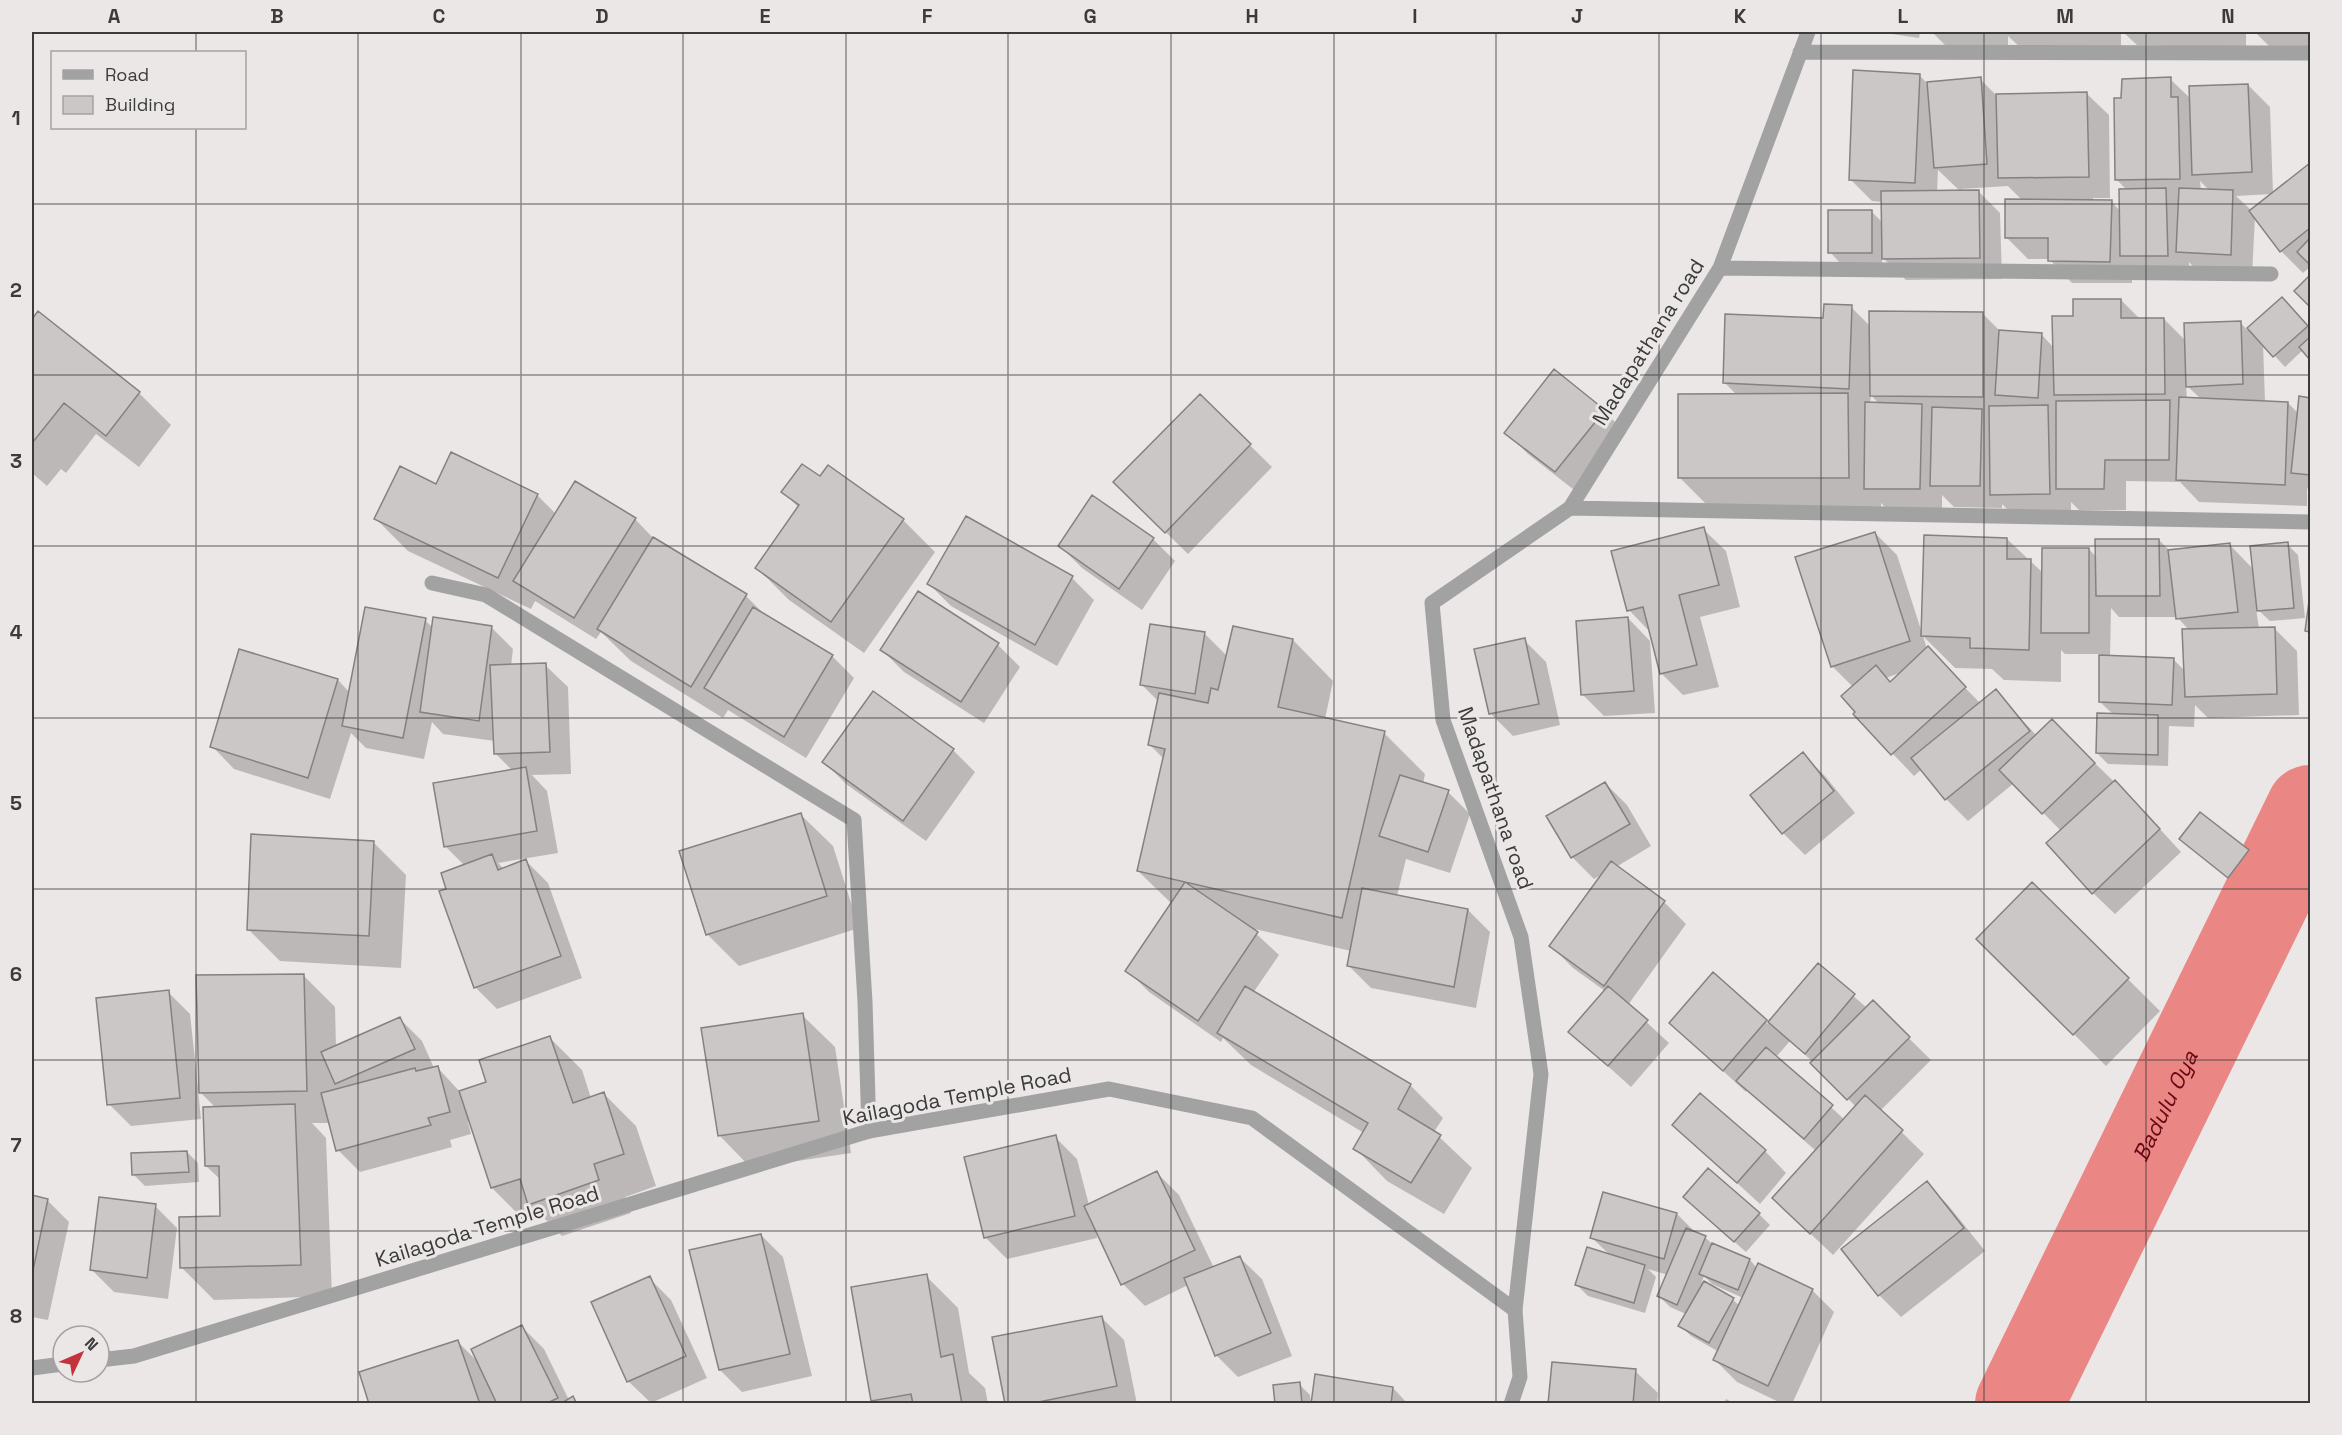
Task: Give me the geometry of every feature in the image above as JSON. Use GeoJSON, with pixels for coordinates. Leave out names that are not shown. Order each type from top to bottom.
{"type":"FeatureCollection","features":[{"type":"Feature","properties":{"kind":"street","name":"Madapathana road"},"geometry":{"type":"LineString","coordinates":[[1515,1310],[1541,1074],[1521,937],[1443,720],[1432,603],[1570,508],[1720,268],[1808,32]]}},
{"type":"Feature","properties":{"kind":"street"},"geometry":{"type":"LineString","coordinates":[[1800,52],[2310,53]]}},
{"type":"Feature","properties":{"kind":"street"},"geometry":{"type":"LineString","coordinates":[[1720,268],[2271,274]]}},
{"type":"Feature","properties":{"kind":"street"},"geometry":{"type":"LineString","coordinates":[[1570,508],[2310,522]]}},
{"type":"Feature","properties":{"kind":"street"},"geometry":{"type":"LineString","coordinates":[[432,583],[486,595],[854,820],[865,1002],[869,1131]]}},
{"type":"Feature","properties":{"kind":"street","name":"Kailagoda Temple Road"},"geometry":{"type":"LineString","coordinates":[[111,1359],[134,1356],[869,1131],[1109,1089],[1252,1118],[1515,1310]]}},
{"type":"Feature","properties":{"kind":"street"},"geometry":{"type":"LineString","coordinates":[[1511,1404],[1520,1377],[1515,1310]]}},
{"type":"Feature","properties":{"kind":"street"},"geometry":{"type":"LineString","coordinates":[[32,1368],[51,1366]]}},
{"type":"Feature","properties":{"kind":"building"},"geometry":{"type":"Polygon","coordinates":[[[1853,70],[1920,74],[1915,183],[1849,180],[1853,70]]]}},
{"type":"Feature","properties":{"kind":"building"},"geometry":{"type":"Polygon","coordinates":[[[1981,77],[1987,164],[1934,168],[1927,82],[1981,77]]]}},
{"type":"Feature","properties":{"kind":"building"},"geometry":{"type":"Polygon","coordinates":[[[2171,77],[2171,97],[2178,97],[2180,179],[2115,180],[2114,98],[2121,98],[2122,79],[2171,77]]]}},
{"type":"Feature","properties":{"kind":"building"},"geometry":{"type":"Polygon","coordinates":[[[2248,84],[2252,172],[2192,175],[2189,86],[2248,84]]]}},
{"type":"Feature","properties":{"kind":"building"},"geometry":{"type":"Polygon","coordinates":[[[2087,92],[2089,177],[1998,178],[1996,94],[2087,92]]]}},
{"type":"Feature","properties":{"kind":"building"},"geometry":{"type":"Polygon","coordinates":[[[2310,163],[2310,228],[2280,252],[2249,211],[2310,163]]]}},
{"type":"Feature","properties":{"kind":"building"},"geometry":{"type":"Polygon","coordinates":[[[2166,188],[2168,256],[2120,256],[2119,189],[2166,188]]]}},
{"type":"Feature","properties":{"kind":"building"},"geometry":{"type":"Polygon","coordinates":[[[2179,188],[2233,190],[2231,255],[2176,252],[2179,188]]]}},
{"type":"Feature","properties":{"kind":"building"},"geometry":{"type":"Polygon","coordinates":[[[1979,190],[1980,258],[1882,259],[1881,191],[1979,190]]]}},
{"type":"Feature","properties":{"kind":"building"},"geometry":{"type":"Polygon","coordinates":[[[2005,199],[2112,200],[2110,262],[2048,261],[2048,238],[2005,238],[2005,199]]]}},
{"type":"Feature","properties":{"kind":"building"},"geometry":{"type":"Polygon","coordinates":[[[1828,210],[1872,210],[1872,253],[1828,253],[1828,210]]]}},
{"type":"Feature","properties":{"kind":"building"},"geometry":{"type":"Polygon","coordinates":[[[2310,238],[2310,265],[2297,252],[2310,238]]]}},
{"type":"Feature","properties":{"kind":"building"},"geometry":{"type":"Polygon","coordinates":[[[2310,275],[2310,307],[2294,291],[2310,275]]]}},
{"type":"Feature","properties":{"kind":"building"},"geometry":{"type":"Polygon","coordinates":[[[2282,297],[2308,326],[2273,357],[2247,328],[2282,297]]]}},
{"type":"Feature","properties":{"kind":"building"},"geometry":{"type":"Polygon","coordinates":[[[2073,299],[2121,299],[2121,318],[2164,318],[2165,394],[2054,395],[2052,316],[2073,316],[2073,299]]]}},
{"type":"Feature","properties":{"kind":"building"},"geometry":{"type":"Polygon","coordinates":[[[1824,304],[1852,305],[1849,389],[1723,383],[1725,314],[1823,318],[1824,304]]]}},
{"type":"Feature","properties":{"kind":"building"},"geometry":{"type":"Polygon","coordinates":[[[38,311],[140,392],[106,436],[64,403],[32,441],[32,319],[38,311]]]}},
{"type":"Feature","properties":{"kind":"building"},"geometry":{"type":"Polygon","coordinates":[[[1869,311],[1983,312],[1983,397],[1870,396],[1869,311]]]}},
{"type":"Feature","properties":{"kind":"building"},"geometry":{"type":"Polygon","coordinates":[[[2241,321],[2243,384],[2186,387],[2184,323],[2241,321]]]}},
{"type":"Feature","properties":{"kind":"building"},"geometry":{"type":"Polygon","coordinates":[[[1999,330],[2042,333],[2038,398],[1995,395],[1999,330]]]}},
{"type":"Feature","properties":{"kind":"building"},"geometry":{"type":"Polygon","coordinates":[[[2310,337],[2310,360],[2299,347],[2310,337]]]}},
{"type":"Feature","properties":{"kind":"building"},"geometry":{"type":"Polygon","coordinates":[[[1554,369],[1605,410],[1555,472],[1504,433],[1554,369]]]}},
{"type":"Feature","properties":{"kind":"building"},"geometry":{"type":"Polygon","coordinates":[[[1848,393],[1849,478],[1678,478],[1678,394],[1848,393]]]}},
{"type":"Feature","properties":{"kind":"building"},"geometry":{"type":"Polygon","coordinates":[[[1200,394],[1251,444],[1165,533],[1113,482],[1200,394]]]}},
{"type":"Feature","properties":{"kind":"building"},"geometry":{"type":"Polygon","coordinates":[[[2299,396],[2310,398],[2310,475],[2291,473],[2299,396]]]}},
{"type":"Feature","properties":{"kind":"building"},"geometry":{"type":"Polygon","coordinates":[[[2179,397],[2288,402],[2285,485],[2176,480],[2179,397]]]}},
{"type":"Feature","properties":{"kind":"building"},"geometry":{"type":"Polygon","coordinates":[[[2170,400],[2169,460],[2105,460],[2104,489],[2056,489],[2056,401],[2170,400]]]}},
{"type":"Feature","properties":{"kind":"building"},"geometry":{"type":"Polygon","coordinates":[[[1865,402],[1922,404],[1920,489],[1864,489],[1865,402]]]}},
{"type":"Feature","properties":{"kind":"building"},"geometry":{"type":"Polygon","coordinates":[[[2048,405],[2050,494],[1990,495],[1989,406],[2048,405]]]}},
{"type":"Feature","properties":{"kind":"building"},"geometry":{"type":"Polygon","coordinates":[[[1932,407],[1982,409],[1980,486],[1930,486],[1932,407]]]}},
{"type":"Feature","properties":{"kind":"building"},"geometry":{"type":"Polygon","coordinates":[[[451,452],[538,494],[498,578],[374,519],[400,466],[436,484],[451,452]]]}},
{"type":"Feature","properties":{"kind":"building"},"geometry":{"type":"Polygon","coordinates":[[[802,464],[820,476],[828,465],[904,519],[831,622],[755,568],[799,505],[781,492],[802,464]]]}},
{"type":"Feature","properties":{"kind":"building"},"geometry":{"type":"Polygon","coordinates":[[[575,481],[636,518],[574,618],[513,581],[575,481]]]}},
{"type":"Feature","properties":{"kind":"building"},"geometry":{"type":"Polygon","coordinates":[[[1092,495],[1154,538],[1119,589],[1058,546],[1092,495]]]}},
{"type":"Feature","properties":{"kind":"building"},"geometry":{"type":"Polygon","coordinates":[[[966,516],[1073,576],[1035,645],[927,584],[966,516]]]}},
{"type":"Feature","properties":{"kind":"building"},"geometry":{"type":"Polygon","coordinates":[[[1704,527],[1719,585],[1679,595],[1697,665],[1660,674],[1643,607],[1627,611],[1611,551],[1704,527]]]}},
{"type":"Feature","properties":{"kind":"building"},"geometry":{"type":"Polygon","coordinates":[[[1875,532],[1910,641],[1831,667],[1795,557],[1875,532]]]}},
{"type":"Feature","properties":{"kind":"building"},"geometry":{"type":"Polygon","coordinates":[[[1924,535],[2007,538],[2007,559],[2031,559],[2029,650],[1970,648],[1970,638],[1921,636],[1924,535]]]}},
{"type":"Feature","properties":{"kind":"building"},"geometry":{"type":"Polygon","coordinates":[[[653,537],[747,594],[691,687],[597,629],[653,537]]]}},
{"type":"Feature","properties":{"kind":"building"},"geometry":{"type":"Polygon","coordinates":[[[2095,539],[2159,539],[2160,596],[2096,596],[2095,539]]]}},
{"type":"Feature","properties":{"kind":"building"},"geometry":{"type":"Polygon","coordinates":[[[2288,542],[2294,608],[2257,611],[2250,546],[2288,542]]]}},
{"type":"Feature","properties":{"kind":"building"},"geometry":{"type":"Polygon","coordinates":[[[2230,543],[2238,612],[2176,619],[2168,550],[2230,543]]]}},
{"type":"Feature","properties":{"kind":"building"},"geometry":{"type":"Polygon","coordinates":[[[2042,548],[2089,548],[2089,633],[2041,633],[2042,548]]]}},
{"type":"Feature","properties":{"kind":"building"},"geometry":{"type":"Polygon","coordinates":[[[918,591],[999,643],[961,702],[880,650],[918,591]]]}},
{"type":"Feature","properties":{"kind":"building"},"geometry":{"type":"Polygon","coordinates":[[[2310,594],[2310,632],[2305,631],[2310,594]]]}},
{"type":"Feature","properties":{"kind":"building"},"geometry":{"type":"Polygon","coordinates":[[[365,607],[426,618],[403,738],[342,726],[365,607]]]}},
{"type":"Feature","properties":{"kind":"building"},"geometry":{"type":"Polygon","coordinates":[[[753,607],[833,655],[784,737],[704,688],[753,607]]]}},
{"type":"Feature","properties":{"kind":"building"},"geometry":{"type":"Polygon","coordinates":[[[433,617],[492,626],[479,721],[420,712],[433,617]]]}},
{"type":"Feature","properties":{"kind":"building"},"geometry":{"type":"Polygon","coordinates":[[[1628,617],[1634,691],[1581,695],[1576,621],[1628,617]]]}},
{"type":"Feature","properties":{"kind":"building"},"geometry":{"type":"Polygon","coordinates":[[[1150,624],[1205,632],[1195,694],[1140,685],[1150,624]]]}},
{"type":"Feature","properties":{"kind":"building"},"geometry":{"type":"Polygon","coordinates":[[[1233,626],[1293,639],[1278,707],[1385,731],[1342,918],[1137,871],[1165,749],[1148,745],[1159,693],[1208,703],[1211,688],[1218,690],[1233,626]]]}},
{"type":"Feature","properties":{"kind":"building"},"geometry":{"type":"Polygon","coordinates":[[[2275,627],[2277,694],[2185,697],[2182,629],[2275,627]]]}},
{"type":"Feature","properties":{"kind":"building"},"geometry":{"type":"Polygon","coordinates":[[[1525,638],[1539,704],[1489,714],[1474,649],[1525,638]]]}},
{"type":"Feature","properties":{"kind":"building"},"geometry":{"type":"Polygon","coordinates":[[[1928,646],[1966,687],[1891,755],[1853,714],[1855,712],[1841,696],[1876,665],[1890,682],[1928,646]]]}},
{"type":"Feature","properties":{"kind":"building"},"geometry":{"type":"Polygon","coordinates":[[[239,649],[338,679],[308,778],[210,747],[239,649]]]}},
{"type":"Feature","properties":{"kind":"building"},"geometry":{"type":"Polygon","coordinates":[[[2099,655],[2174,658],[2172,705],[2099,702],[2099,655]]]}},
{"type":"Feature","properties":{"kind":"building"},"geometry":{"type":"Polygon","coordinates":[[[546,663],[550,752],[494,754],[490,665],[546,663]]]}},
{"type":"Feature","properties":{"kind":"building"},"geometry":{"type":"Polygon","coordinates":[[[1996,689],[2030,731],[1945,800],[1911,758],[1996,689]]]}},
{"type":"Feature","properties":{"kind":"building"},"geometry":{"type":"Polygon","coordinates":[[[873,691],[954,749],[903,821],[822,762],[873,691]]]}},
{"type":"Feature","properties":{"kind":"building"},"geometry":{"type":"Polygon","coordinates":[[[2097,713],[2158,715],[2158,755],[2096,753],[2097,713]]]}},
{"type":"Feature","properties":{"kind":"building"},"geometry":{"type":"Polygon","coordinates":[[[2052,719],[2095,763],[2042,814],[1999,770],[2052,719]]]}},
{"type":"Feature","properties":{"kind":"building"},"geometry":{"type":"Polygon","coordinates":[[[1803,752],[1834,791],[1782,834],[1750,795],[1803,752]]]}},
{"type":"Feature","properties":{"kind":"building"},"geometry":{"type":"Polygon","coordinates":[[[526,767],[537,831],[444,847],[433,783],[526,767]]]}},
{"type":"Feature","properties":{"kind":"building"},"geometry":{"type":"Polygon","coordinates":[[[1400,775],[1449,790],[1428,852],[1379,836],[1400,775]]]}},
{"type":"Feature","properties":{"kind":"building"},"geometry":{"type":"Polygon","coordinates":[[[2115,780],[2160,829],[2092,894],[2046,843],[2115,780]]]}},
{"type":"Feature","properties":{"kind":"building"},"geometry":{"type":"Polygon","coordinates":[[[1605,782],[1630,824],[1571,858],[1546,816],[1605,782]]]}},
{"type":"Feature","properties":{"kind":"building"},"geometry":{"type":"Polygon","coordinates":[[[2200,812],[2249,850],[2228,878],[2179,839],[2200,812]]]}},
{"type":"Feature","properties":{"kind":"building"},"geometry":{"type":"Polygon","coordinates":[[[801,813],[827,896],[706,935],[679,851],[801,813]]]}},
{"type":"Feature","properties":{"kind":"building"},"geometry":{"type":"Polygon","coordinates":[[[251,834],[374,841],[369,936],[247,930],[251,834]]]}},
{"type":"Feature","properties":{"kind":"building"},"geometry":{"type":"Polygon","coordinates":[[[492,854],[498,870],[526,859],[561,956],[474,988],[439,891],[446,889],[441,873],[492,854]]]}},
{"type":"Feature","properties":{"kind":"building"},"geometry":{"type":"Polygon","coordinates":[[[1611,861],[1665,901],[1604,986],[1549,946],[1611,861]]]}},
{"type":"Feature","properties":{"kind":"building"},"geometry":{"type":"Polygon","coordinates":[[[1185,882],[1258,932],[1198,1021],[1125,971],[1185,882]]]}},
{"type":"Feature","properties":{"kind":"building"},"geometry":{"type":"Polygon","coordinates":[[[2032,882],[2129,978],[2073,1035],[1976,939],[2032,882]]]}},
{"type":"Feature","properties":{"kind":"building"},"geometry":{"type":"Polygon","coordinates":[[[1362,888],[1468,909],[1454,987],[1347,966],[1362,888]]]}},
{"type":"Feature","properties":{"kind":"building"},"geometry":{"type":"Polygon","coordinates":[[[1818,963],[1855,994],[1805,1054],[1768,1022],[1818,963]]]}},
{"type":"Feature","properties":{"kind":"building"},"geometry":{"type":"Polygon","coordinates":[[[1713,972],[1767,1020],[1723,1071],[1669,1023],[1713,972]]]}},
{"type":"Feature","properties":{"kind":"building"},"geometry":{"type":"Polygon","coordinates":[[[304,974],[307,1091],[199,1093],[196,975],[304,974]]]}},
{"type":"Feature","properties":{"kind":"building"},"geometry":{"type":"Polygon","coordinates":[[[1245,986],[1411,1084],[1398,1109],[1441,1135],[1411,1183],[1353,1149],[1368,1123],[1217,1033],[1245,986]]]}},
{"type":"Feature","properties":{"kind":"building"},"geometry":{"type":"Polygon","coordinates":[[[1608,986],[1648,1020],[1608,1066],[1568,1032],[1608,986]]]}},
{"type":"Feature","properties":{"kind":"building"},"geometry":{"type":"Polygon","coordinates":[[[169,990],[180,1098],[107,1105],[96,998],[169,990]]]}},
{"type":"Feature","properties":{"kind":"building"},"geometry":{"type":"Polygon","coordinates":[[[1873,1000],[1910,1037],[1847,1100],[1810,1063],[1873,1000]]]}},
{"type":"Feature","properties":{"kind":"building"},"geometry":{"type":"Polygon","coordinates":[[[803,1013],[819,1121],[718,1136],[701,1028],[803,1013]]]}},
{"type":"Feature","properties":{"kind":"building"},"geometry":{"type":"Polygon","coordinates":[[[400,1017],[415,1049],[335,1084],[321,1052],[400,1017]]]}},
{"type":"Feature","properties":{"kind":"building"},"geometry":{"type":"Polygon","coordinates":[[[550,1036],[573,1103],[604,1092],[624,1154],[594,1164],[599,1180],[528,1205],[520,1179],[491,1188],[459,1091],[486,1082],[479,1060],[550,1036]]]}},
{"type":"Feature","properties":{"kind":"building"},"geometry":{"type":"Polygon","coordinates":[[[1766,1047],[1833,1105],[1804,1139],[1736,1081],[1766,1047]]]}},
{"type":"Feature","properties":{"kind":"building"},"geometry":{"type":"Polygon","coordinates":[[[438,1066],[450,1112],[428,1118],[431,1125],[336,1151],[321,1093],[415,1068],[416,1071],[438,1066]]]}},
{"type":"Feature","properties":{"kind":"building"},"geometry":{"type":"Polygon","coordinates":[[[1700,1093],[1766,1150],[1737,1183],[1672,1125],[1700,1093]]]}},
{"type":"Feature","properties":{"kind":"building"},"geometry":{"type":"Polygon","coordinates":[[[1865,1095],[1903,1130],[1810,1234],[1772,1198],[1865,1095]]]}},
{"type":"Feature","properties":{"kind":"building"},"geometry":{"type":"Polygon","coordinates":[[[295,1104],[301,1265],[180,1268],[179,1217],[220,1216],[219,1166],[205,1166],[203,1107],[295,1104]]]}},
{"type":"Feature","properties":{"kind":"building"},"geometry":{"type":"Polygon","coordinates":[[[1056,1135],[1075,1216],[984,1238],[964,1157],[1056,1135]]]}},
{"type":"Feature","properties":{"kind":"building"},"geometry":{"type":"Polygon","coordinates":[[[187,1151],[189,1172],[132,1175],[131,1153],[187,1151]]]}},
{"type":"Feature","properties":{"kind":"building"},"geometry":{"type":"Polygon","coordinates":[[[1708,1168],[1760,1213],[1734,1242],[1683,1197],[1708,1168]]]}},
{"type":"Feature","properties":{"kind":"building"},"geometry":{"type":"Polygon","coordinates":[[[1157,1171],[1195,1250],[1121,1285],[1084,1206],[1157,1171]]]}},
{"type":"Feature","properties":{"kind":"building"},"geometry":{"type":"Polygon","coordinates":[[[1927,1181],[1964,1228],[1878,1296],[1841,1249],[1927,1181]]]}},
{"type":"Feature","properties":{"kind":"building"},"geometry":{"type":"Polygon","coordinates":[[[1603,1192],[1677,1213],[1664,1259],[1590,1238],[1603,1192]]]}},
{"type":"Feature","properties":{"kind":"building"},"geometry":{"type":"Polygon","coordinates":[[[32,1195],[48,1199],[32,1275],[32,1195]]]}},
{"type":"Feature","properties":{"kind":"building"},"geometry":{"type":"Polygon","coordinates":[[[99,1197],[156,1204],[147,1278],[90,1270],[99,1197]]]}},
{"type":"Feature","properties":{"kind":"building"},"geometry":{"type":"Polygon","coordinates":[[[1686,1228],[1706,1236],[1677,1305],[1657,1296],[1686,1228]]]}},
{"type":"Feature","properties":{"kind":"building"},"geometry":{"type":"Polygon","coordinates":[[[761,1234],[790,1354],[719,1370],[689,1250],[761,1234]]]}},
{"type":"Feature","properties":{"kind":"building"},"geometry":{"type":"Polygon","coordinates":[[[1712,1243],[1750,1259],[1738,1290],[1699,1274],[1712,1243]]]}},
{"type":"Feature","properties":{"kind":"building"},"geometry":{"type":"Polygon","coordinates":[[[1587,1247],[1645,1265],[1634,1303],[1575,1285],[1587,1247]]]}},
{"type":"Feature","properties":{"kind":"building"},"geometry":{"type":"Polygon","coordinates":[[[1240,1256],[1271,1333],[1215,1356],[1184,1278],[1240,1256]]]}},
{"type":"Feature","properties":{"kind":"building"},"geometry":{"type":"Polygon","coordinates":[[[1758,1263],[1813,1289],[1768,1386],[1713,1360],[1758,1263]]]}},
{"type":"Feature","properties":{"kind":"building"},"geometry":{"type":"Polygon","coordinates":[[[927,1274],[941,1357],[953,1354],[962,1404],[913,1404],[911,1394],[871,1401],[851,1287],[927,1274]]]}},
{"type":"Feature","properties":{"kind":"building"},"geometry":{"type":"Polygon","coordinates":[[[650,1276],[686,1356],[627,1382],[591,1302],[650,1276]]]}},
{"type":"Feature","properties":{"kind":"building"},"geometry":{"type":"Polygon","coordinates":[[[1704,1281],[1734,1298],[1709,1343],[1678,1326],[1704,1281]]]}},
{"type":"Feature","properties":{"kind":"building"},"geometry":{"type":"Polygon","coordinates":[[[1102,1316],[1117,1386],[1029,1404],[1005,1404],[992,1337],[1102,1316]]]}},
{"type":"Feature","properties":{"kind":"building"},"geometry":{"type":"Polygon","coordinates":[[[522,1325],[558,1398],[545,1404],[497,1404],[471,1349],[522,1325]]]}},
{"type":"Feature","properties":{"kind":"building"},"geometry":{"type":"Polygon","coordinates":[[[458,1340],[480,1404],[369,1404],[359,1372],[458,1340]]]}},
{"type":"Feature","properties":{"kind":"building"},"geometry":{"type":"Polygon","coordinates":[[[1552,1362],[1636,1369],[1633,1404],[1548,1404],[1552,1362]]]}},
{"type":"Feature","properties":{"kind":"building"},"geometry":{"type":"Polygon","coordinates":[[[1315,1374],[1393,1387],[1391,1404],[1311,1404],[1315,1374]]]}},
{"type":"Feature","properties":{"kind":"building"},"geometry":{"type":"Polygon","coordinates":[[[1300,1382],[1302,1404],[1275,1404],[1273,1385],[1300,1382]]]}},
{"type":"Feature","properties":{"kind":"building"},"geometry":{"type":"Polygon","coordinates":[[[573,1396],[577,1404],[560,1404],[573,1396]]]}},
{"type":"Feature","properties":{"kind":"waterway","name":"Badulu Oya"},"geometry":{"type":"LineString","coordinates":[[2019,1404],[2310,809]]}}]}
